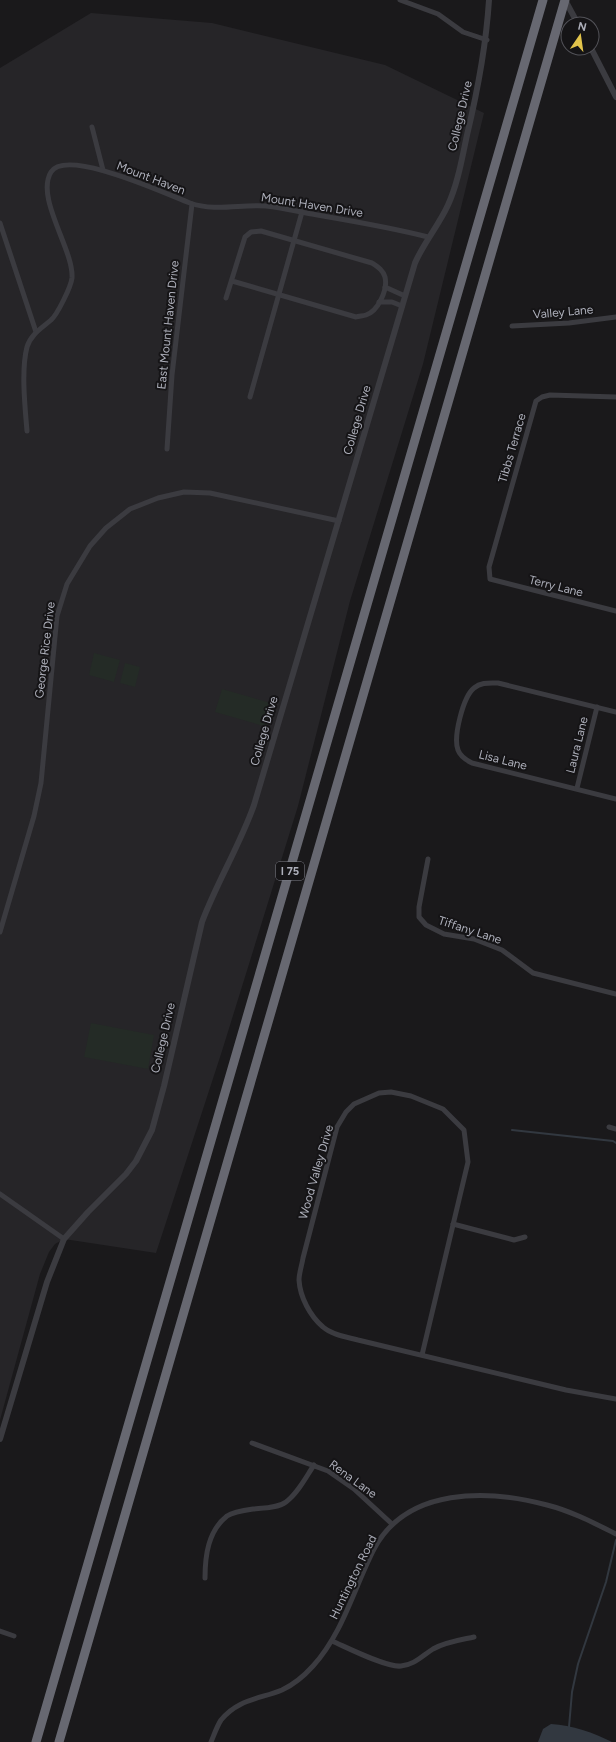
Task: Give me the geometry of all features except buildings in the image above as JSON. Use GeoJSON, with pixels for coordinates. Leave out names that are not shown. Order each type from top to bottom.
{"type":"FeatureCollection","features":[{"type":"Feature","properties":{"kind":"highway","name":"I 75"},"geometry":{"type":"LineString","coordinates":[[36,1742],[543,0]]}},
{"type":"Feature","properties":{"kind":"highway","name":"I 75"},"geometry":{"type":"LineString","coordinates":[[59,1742],[565,0]]}},
{"type":"Feature","properties":{"kind":"highway"},"geometry":{"type":"LineString","coordinates":[[63,1742],[67,1714]]}},
{"type":"Feature","properties":{"kind":"street"},"geometry":{"type":"LineString","coordinates":[[400,0],[438,14],[463,32],[487,40]]}},
{"type":"Feature","properties":{"kind":"street","name":"College Drive"},"geometry":{"type":"LineString","coordinates":[[0,1439],[47,1282],[64,1239],[88,1212],[126,1174],[136,1161],[152,1130],[202,922],[212,896],[248,824],[415,263],[428,237],[448,204],[460,168],[487,40],[489,0]]}},
{"type":"Feature","properties":{"kind":"street"},"geometry":{"type":"LineString","coordinates":[[565,0],[574,16]]}},
{"type":"Feature","properties":{"kind":"street"},"geometry":{"type":"LineString","coordinates":[[595,56],[616,97]]}},
{"type":"Feature","properties":{"kind":"street"},"geometry":{"type":"LineString","coordinates":[[92,127],[103,170]]}},
{"type":"Feature","properties":{"kind":"street","name":"Mount Haven"},"geometry":{"type":"LineString","coordinates":[[36,332],[53,319],[72,279],[70,263],[61,241],[46,189],[51,172],[59,165],[74,165],[103,170],[192,204]]}},
{"type":"Feature","properties":{"kind":"street","name":"Mount Haven Drive"},"geometry":{"type":"LineString","coordinates":[[192,204],[220,208],[266,206],[394,228],[428,237]]}},
{"type":"Feature","properties":{"kind":"street","name":"East Mount Haven Drive"},"geometry":{"type":"LineString","coordinates":[[167,449],[172,375],[192,204]]}},
{"type":"Feature","properties":{"kind":"street"},"geometry":{"type":"LineString","coordinates":[[250,397],[302,212]]}},
{"type":"Feature","properties":{"kind":"street"},"geometry":{"type":"LineString","coordinates":[[0,223],[36,332],[27,346],[24,388],[27,431]]}},
{"type":"Feature","properties":{"kind":"street"},"geometry":{"type":"LineString","coordinates":[[226,298],[245,237],[250,232],[261,231],[372,263],[381,269],[385,278],[384,287],[379,302],[374,310],[366,315],[356,317],[232,281]]}},
{"type":"Feature","properties":{"kind":"street"},"geometry":{"type":"LineString","coordinates":[[384,287],[405,296]]}},
{"type":"Feature","properties":{"kind":"street"},"geometry":{"type":"LineString","coordinates":[[379,302],[392,302],[402,306]]}},
{"type":"Feature","properties":{"kind":"street","name":"Valley Lane"},"geometry":{"type":"LineString","coordinates":[[512,326],[570,323],[616,317]]}},
{"type":"Feature","properties":{"kind":"street","name":"Tibbs Terrace"},"geometry":{"type":"LineString","coordinates":[[490,579],[489,567],[536,401],[542,397],[550,395],[616,397]]}},
{"type":"Feature","properties":{"kind":"street","name":"George Rice Drive"},"geometry":{"type":"LineString","coordinates":[[0,932],[34,816],[42,783],[57,616],[66,584],[90,546],[106,528],[130,509],[158,498],[184,492],[224,495],[339,521]]}},
{"type":"Feature","properties":{"kind":"street","name":"Terry Lane"},"geometry":{"type":"LineString","coordinates":[[490,579],[616,611]]}},
{"type":"Feature","properties":{"kind":"street","name":"Lisa Lane"},"geometry":{"type":"LineString","coordinates":[[616,712],[498,683],[483,683],[474,688],[467,696],[456,741],[458,752],[472,763],[577,788],[616,799]]}},
{"type":"Feature","properties":{"kind":"street","name":"Laura Lane"},"geometry":{"type":"LineString","coordinates":[[577,788],[597,707]]}},
{"type":"Feature","properties":{"kind":"street","name":"Tiffany Lane"},"geometry":{"type":"LineString","coordinates":[[428,859],[418,907],[419,917],[426,926],[444,934],[474,939],[502,950],[533,973],[616,994]]}},
{"type":"Feature","properties":{"kind":"street","name":"Wood Valley Drive"},"geometry":{"type":"LineString","coordinates":[[422,1355],[468,1162],[464,1130],[443,1109],[411,1096],[391,1092],[379,1093],[354,1104],[346,1112],[337,1127],[303,1258],[299,1279],[301,1295],[311,1312],[323,1327],[336,1334],[422,1355],[566,1390],[616,1399]]}},
{"type":"Feature","properties":{"kind":"street"},"geometry":{"type":"LineString","coordinates":[[609,1127],[616,1129]]}},
{"type":"Feature","properties":{"kind":"street"},"geometry":{"type":"LineString","coordinates":[[0,1194],[64,1239]]}},
{"type":"Feature","properties":{"kind":"street"},"geometry":{"type":"LineString","coordinates":[[453,1224],[514,1240],[525,1237]]}},
{"type":"Feature","properties":{"kind":"street","name":"Rena Lane"},"geometry":{"type":"LineString","coordinates":[[252,1443],[328,1471],[354,1489],[392,1524]]}},
{"type":"Feature","properties":{"kind":"street"},"geometry":{"type":"LineString","coordinates":[[205,1578],[205,1558],[211,1540],[215,1530],[228,1516],[246,1510],[272,1507],[286,1502],[297,1490],[314,1465]]}},
{"type":"Feature","properties":{"kind":"street","name":"Huntington Road"},"geometry":{"type":"LineString","coordinates":[[211,1742],[221,1720],[235,1708],[252,1698],[282,1690],[303,1678],[324,1654],[332,1641],[375,1548],[392,1524],[422,1505],[454,1496],[504,1496],[547,1505],[583,1518],[616,1534]]}},
{"type":"Feature","properties":{"kind":"street"},"geometry":{"type":"LineString","coordinates":[[0,1631],[14,1636]]}},
{"type":"Feature","properties":{"kind":"street"},"geometry":{"type":"LineString","coordinates":[[332,1641],[382,1662],[400,1667],[417,1662],[432,1649],[447,1642],[474,1637]]}},
{"type":"Feature","properties":{"kind":"shaded area"},"geometry":{"type":"Polygon","coordinates":[[[91,13],[212,23],[385,65],[484,113],[423,364],[350,601],[298,806],[222,1051],[156,1253],[64,1239],[55,1244],[49,1252],[40,1274],[0,1420],[0,68],[91,13]]]}},
{"type":"Feature","properties":{"kind":"shaded area"},"geometry":{"type":"Polygon","coordinates":[[[94,653],[120,660],[114,682],[89,675],[94,653]]]}},
{"type":"Feature","properties":{"kind":"shaded area"},"geometry":{"type":"Polygon","coordinates":[[[125,663],[140,667],[135,687],[120,683],[125,663]]]}},
{"type":"Feature","properties":{"kind":"shaded area"},"geometry":{"type":"Polygon","coordinates":[[[222,689],[274,704],[267,727],[215,712],[222,689]]]}},
{"type":"Feature","properties":{"kind":"shaded area"},"geometry":{"type":"Polygon","coordinates":[[[91,1023],[154,1035],[148,1069],[84,1057],[91,1023]]]}},
{"type":"Feature","properties":{"kind":"shaded area"},"geometry":{"type":"Polygon","coordinates":[[[551,1724],[583,1730],[612,1742],[538,1742],[543,1729],[551,1724]]]}},
{"type":"Feature","properties":{"kind":"waterway"},"geometry":{"type":"LineString","coordinates":[[512,1130],[613,1141],[616,1143]]}},
{"type":"Feature","properties":{"kind":"waterway"},"geometry":{"type":"LineString","coordinates":[[569,1727],[572,1692],[578,1664],[606,1582],[616,1540]]}}]}
